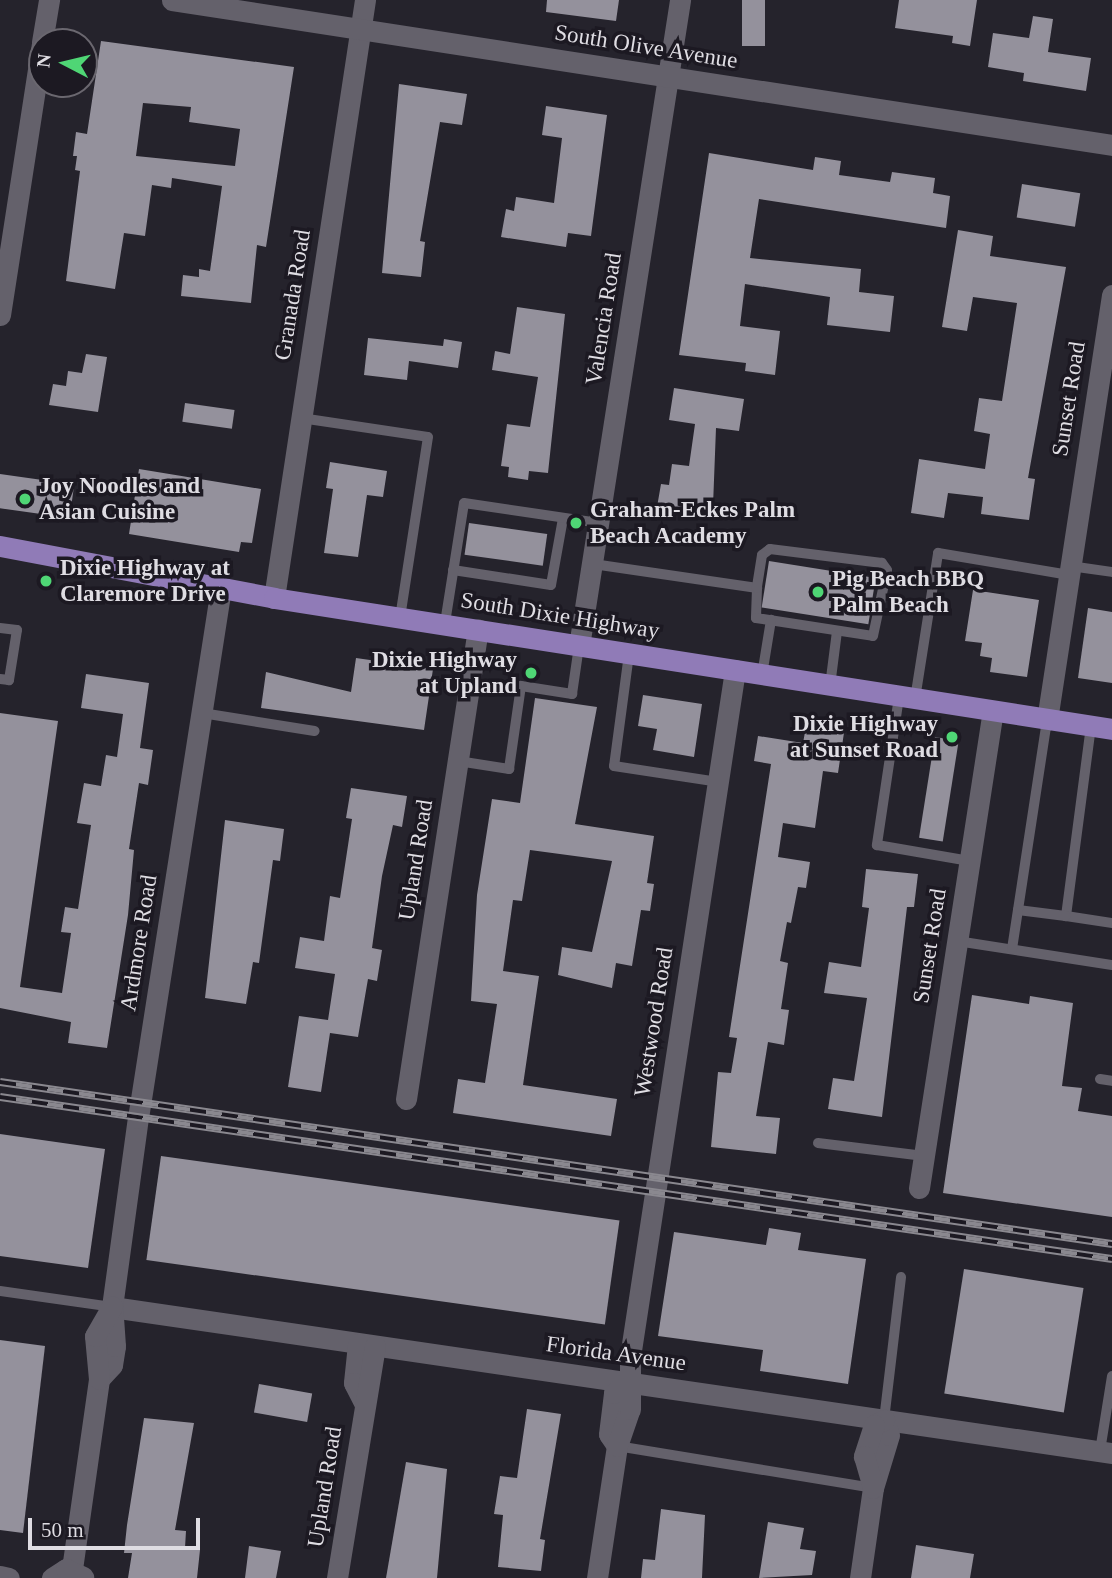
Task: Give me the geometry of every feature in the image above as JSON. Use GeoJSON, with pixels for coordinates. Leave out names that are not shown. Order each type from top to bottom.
{"type":"FeatureCollection","features":[{"type":"Feature","properties":{"kind":"main road","name":"South Dixie Highway"},"geometry":{"type":"LineString","coordinates":[[0,546],[274,598],[1112,729]]}},
{"type":"Feature","properties":{"kind":"street"},"geometry":{"type":"LineString","coordinates":[[44,28],[49,0]]}},
{"type":"Feature","properties":{"kind":"street","name":"South Olive Avenue"},"geometry":{"type":"LineString","coordinates":[[172,0],[1112,145]]}},
{"type":"Feature","properties":{"kind":"street","name":"Granada Road"},"geometry":{"type":"LineString","coordinates":[[274,598],[365,0]]}},
{"type":"Feature","properties":{"kind":"street","name":"Valencia Road"},"geometry":{"type":"LineString","coordinates":[[579,646],[680,0]]}},
{"type":"Feature","properties":{"kind":"street"},"geometry":{"type":"LineString","coordinates":[[0,316],[34,98]]}},
{"type":"Feature","properties":{"kind":"street","name":"Sunset Road"},"geometry":{"type":"LineString","coordinates":[[1046,720],[1112,295]]}},
{"type":"Feature","properties":{"kind":"street","name":"Ardmore Road"},"geometry":{"type":"LineString","coordinates":[[69,1575],[99,1379],[95,1336],[112,1307],[221,588]]}},
{"type":"Feature","properties":{"kind":"street","name":"Upland Road"},"geometry":{"type":"LineString","coordinates":[[406,1099],[478,629]]}},
{"type":"Feature","properties":{"kind":"street","name":"Westwood Road"},"geometry":{"type":"LineString","coordinates":[[597,1578],[617,1446],[610,1434],[614,1393],[626,1382],[735,670]]}},
{"type":"Feature","properties":{"kind":"street","name":"Sunset Road"},"geometry":{"type":"LineString","coordinates":[[919,1188],[993,712]]}},
{"type":"Feature","properties":{"kind":"street","name":"Florida Avenue"},"geometry":{"type":"LineString","coordinates":[[112,1307],[1106,1452]]}},
{"type":"Feature","properties":{"kind":"street","name":"Upland Road"},"geometry":{"type":"LineString","coordinates":[[337,1578],[365,1405],[354,1383],[366,1345]]}},
{"type":"Feature","properties":{"kind":"street"},"geometry":{"type":"LineString","coordinates":[[860,1578],[873,1488],[864,1456],[874,1425],[884,1420]]}},
{"type":"Feature","properties":{"kind":"street"},"geometry":{"type":"LineString","coordinates":[[0,1576],[9,1578]]}},
{"type":"Feature","properties":{"kind":"lane"},"geometry":{"type":"LineString","coordinates":[[301,418],[428,437],[400,617]]}},
{"type":"Feature","properties":{"kind":"lane"},"geometry":{"type":"LineString","coordinates":[[444,624],[464,503],[599,523]]}},
{"type":"Feature","properties":{"kind":"lane"},"geometry":{"type":"LineString","coordinates":[[453,570],[551,584],[563,518]]}},
{"type":"Feature","properties":{"kind":"lane"},"geometry":{"type":"LineString","coordinates":[[770,549],[883,563],[887,570],[878,632],[873,636],[771,620],[753,614],[757,588],[762,555],[770,549]]}},
{"type":"Feature","properties":{"kind":"lane"},"geometry":{"type":"LineString","coordinates":[[970,861],[877,845],[938,553],[1070,570],[1112,572]]}},
{"type":"Feature","properties":{"kind":"lane"},"geometry":{"type":"LineString","coordinates":[[593,564],[757,588]]}},
{"type":"Feature","properties":{"kind":"lane"},"geometry":{"type":"LineString","coordinates":[[762,675],[771,620]]}},
{"type":"Feature","properties":{"kind":"lane"},"geometry":{"type":"LineString","coordinates":[[0,628],[17,630],[4,680]]}},
{"type":"Feature","properties":{"kind":"lane"},"geometry":{"type":"LineString","coordinates":[[830,685],[837,631]]}},
{"type":"Feature","properties":{"kind":"lane"},"geometry":{"type":"LineString","coordinates":[[458,761],[509,769],[522,686],[572,694],[579,646]]}},
{"type":"Feature","properties":{"kind":"lane"},"geometry":{"type":"LineString","coordinates":[[629,654],[614,766],[718,782]]}},
{"type":"Feature","properties":{"kind":"lane"},"geometry":{"type":"LineString","coordinates":[[202,713],[315,732]]}},
{"type":"Feature","properties":{"kind":"lane"},"geometry":{"type":"LineString","coordinates":[[1012,949],[1046,720]]}},
{"type":"Feature","properties":{"kind":"lane"},"geometry":{"type":"LineString","coordinates":[[1066,916],[1091,726]]}},
{"type":"Feature","properties":{"kind":"lane"},"geometry":{"type":"LineString","coordinates":[[1018,910],[1112,923]]}},
{"type":"Feature","properties":{"kind":"lane"},"geometry":{"type":"LineString","coordinates":[[957,941],[1112,965]]}},
{"type":"Feature","properties":{"kind":"lane"},"geometry":{"type":"LineString","coordinates":[[1100,1079],[1112,1081]]}},
{"type":"Feature","properties":{"kind":"lane"},"geometry":{"type":"LineString","coordinates":[[818,1143],[924,1156]]}},
{"type":"Feature","properties":{"kind":"lane"},"geometry":{"type":"LineString","coordinates":[[884,1420],[901,1277]]}},
{"type":"Feature","properties":{"kind":"lane"},"geometry":{"type":"LineString","coordinates":[[0,1291],[112,1307]]}},
{"type":"Feature","properties":{"kind":"lane"},"geometry":{"type":"LineString","coordinates":[[1106,1452],[1112,1376]]}},
{"type":"Feature","properties":{"kind":"lane"},"geometry":{"type":"LineString","coordinates":[[617,1446],[873,1488]]}},
{"type":"Feature","properties":{"kind":"building"},"geometry":{"type":"Polygon","coordinates":[[[547,0],[619,0],[616,21],[546,12],[547,0]]]}},
{"type":"Feature","properties":{"kind":"building"},"geometry":{"type":"Polygon","coordinates":[[[742,0],[765,0],[765,46],[742,46],[742,0]]]}},
{"type":"Feature","properties":{"kind":"building"},"geometry":{"type":"Polygon","coordinates":[[[899,0],[977,0],[970,46],[952,43],[953,36],[895,28],[899,0]]]}},
{"type":"Feature","properties":{"kind":"building"},"geometry":{"type":"Polygon","coordinates":[[[1033,16],[1053,19],[1048,52],[1091,58],[1086,91],[1023,81],[1024,73],[988,67],[993,33],[1029,38],[1033,16]]]}},
{"type":"Feature","properties":{"kind":"building"},"geometry":{"type":"Polygon","coordinates":[[[101,41],[294,67],[266,247],[257,245],[251,303],[181,296],[183,275],[199,277],[199,269],[210,271],[222,186],[172,178],[171,188],[152,185],[145,236],[124,233],[115,289],[66,281],[80,171],[75,170],[77,156],[73,156],[76,132],[87,134],[92,98],[98,98],[101,41]],[[143,103],[136,156],[235,166],[240,129],[189,122],[191,107],[143,103]]]}},
{"type":"Feature","properties":{"kind":"building"},"geometry":{"type":"Polygon","coordinates":[[[399,84],[467,94],[462,125],[440,122],[420,241],[425,242],[421,277],[382,273],[399,84]]]}},
{"type":"Feature","properties":{"kind":"building"},"geometry":{"type":"Polygon","coordinates":[[[546,106],[607,115],[591,236],[568,233],[566,247],[501,237],[506,209],[514,211],[516,197],[554,203],[562,138],[542,135],[546,106]]]}},
{"type":"Feature","properties":{"kind":"building"},"geometry":{"type":"Polygon","coordinates":[[[709,153],[813,170],[815,157],[841,161],[839,175],[890,182],[892,172],[935,178],[933,193],[950,196],[946,228],[759,199],[750,258],[861,269],[859,292],[894,296],[890,332],[827,325],[830,297],[745,284],[740,326],[780,331],[775,375],[745,371],[746,363],[679,355],[709,153]]]}},
{"type":"Feature","properties":{"kind":"building"},"geometry":{"type":"Polygon","coordinates":[[[1022,184],[1080,193],[1075,227],[1017,218],[1022,184]]]}},
{"type":"Feature","properties":{"kind":"building"},"geometry":{"type":"Polygon","coordinates":[[[958,230],[993,236],[990,256],[1066,267],[1028,478],[1035,479],[1029,520],[981,514],[983,497],[948,493],[944,518],[911,513],[919,459],[985,469],[990,434],[974,431],[979,398],[1002,401],[1017,303],[973,297],[967,331],[942,327],[958,230]]]}},
{"type":"Feature","properties":{"kind":"building"},"geometry":{"type":"Polygon","coordinates":[[[517,307],[565,314],[548,473],[529,471],[528,480],[508,477],[509,467],[501,466],[507,424],[530,427],[538,377],[492,370],[495,351],[510,354],[517,307]]]}},
{"type":"Feature","properties":{"kind":"building"},"geometry":{"type":"Polygon","coordinates":[[[368,338],[443,346],[444,339],[462,342],[458,368],[409,361],[407,380],[364,375],[368,338]]]}},
{"type":"Feature","properties":{"kind":"building"},"geometry":{"type":"Polygon","coordinates":[[[86,354],[107,357],[98,412],[49,405],[53,384],[66,386],[68,371],[82,373],[86,354]]]}},
{"type":"Feature","properties":{"kind":"building"},"geometry":{"type":"Polygon","coordinates":[[[674,388],[744,399],[739,431],[716,428],[713,506],[692,503],[691,512],[657,507],[661,484],[669,485],[672,464],[689,466],[695,424],[669,420],[674,388]]]}},
{"type":"Feature","properties":{"kind":"building"},"geometry":{"type":"Polygon","coordinates":[[[185,403],[235,410],[232,429],[182,422],[185,403]]]}},
{"type":"Feature","properties":{"kind":"building"},"geometry":{"type":"Polygon","coordinates":[[[330,462],[387,471],[383,497],[367,495],[358,557],[324,553],[333,489],[326,488],[330,462]]]}},
{"type":"Feature","properties":{"kind":"building"},"geometry":{"type":"Polygon","coordinates":[[[139,469],[261,489],[252,543],[241,542],[239,552],[129,534],[139,469]]]}},
{"type":"Feature","properties":{"kind":"building"},"geometry":{"type":"Polygon","coordinates":[[[0,474],[74,484],[70,518],[0,508],[0,474]]]}},
{"type":"Feature","properties":{"kind":"building"},"geometry":{"type":"Polygon","coordinates":[[[469,523],[547,534],[543,566],[465,555],[469,523]]]}},
{"type":"Feature","properties":{"kind":"building","name":"Pig Beach BBQ Palm Beach"},"geometry":{"type":"Polygon","coordinates":[[[769,561],[876,578],[868,624],[762,607],[769,561]]]}},
{"type":"Feature","properties":{"kind":"building"},"geometry":{"type":"Polygon","coordinates":[[[973,590],[1039,600],[1027,677],[990,672],[992,658],[980,656],[982,643],[965,641],[973,590]]]}},
{"type":"Feature","properties":{"kind":"building"},"geometry":{"type":"Polygon","coordinates":[[[1088,608],[1112,612],[1112,683],[1078,678],[1088,608]]]}},
{"type":"Feature","properties":{"kind":"building"},"geometry":{"type":"Polygon","coordinates":[[[356,658],[433,669],[424,730],[261,708],[266,672],[351,692],[356,658]]]}},
{"type":"Feature","properties":{"kind":"building"},"geometry":{"type":"Polygon","coordinates":[[[86,674],[149,683],[140,748],[153,750],[148,785],[139,783],[129,849],[134,850],[128,915],[107,1048],[68,1043],[71,1022],[0,1008],[0,713],[58,721],[20,987],[62,993],[71,933],[61,932],[65,907],[78,909],[91,825],[77,823],[84,783],[101,786],[106,755],[117,757],[123,714],[81,708],[86,674]]]}},
{"type":"Feature","properties":{"kind":"building"},"geometry":{"type":"Polygon","coordinates":[[[643,695],[702,704],[694,757],[653,750],[657,729],[638,726],[643,695]]]}},
{"type":"Feature","properties":{"kind":"building"},"geometry":{"type":"Polygon","coordinates":[[[535,698],[597,707],[575,824],[654,836],[647,883],[654,884],[650,911],[641,910],[632,966],[616,963],[612,988],[558,975],[562,947],[592,952],[612,861],[530,850],[522,901],[513,900],[503,971],[539,976],[523,1085],[617,1099],[611,1136],[453,1113],[458,1079],[485,1083],[497,1004],[471,1001],[477,895],[492,799],[520,803],[535,698]]]}},
{"type":"Feature","properties":{"kind":"building"},"geometry":{"type":"Polygon","coordinates":[[[807,721],[845,726],[838,773],[823,771],[815,828],[783,823],[778,857],[810,862],[806,888],[798,887],[791,923],[787,922],[780,961],[788,963],[781,1009],[789,1010],[784,1045],[768,1042],[756,1116],[780,1118],[776,1154],[711,1147],[718,1072],[731,1073],[737,1038],[729,1037],[771,764],[754,761],[758,736],[803,743],[807,721]]]}},
{"type":"Feature","properties":{"kind":"building"},"geometry":{"type":"Polygon","coordinates":[[[935,737],[959,741],[943,841],[919,838],[935,737]]]}},
{"type":"Feature","properties":{"kind":"building"},"geometry":{"type":"Polygon","coordinates":[[[351,788],[407,796],[402,827],[393,825],[382,876],[372,948],[382,950],[377,981],[368,979],[358,1037],[330,1033],[321,1092],[288,1087],[299,1016],[328,1020],[335,974],[295,968],[300,937],[324,941],[330,896],[340,898],[352,819],[346,818],[351,788]]]}},
{"type":"Feature","properties":{"kind":"building"},"geometry":{"type":"Polygon","coordinates":[[[225,820],[284,829],[280,861],[273,860],[259,963],[253,962],[246,1004],[205,998],[225,820]]]}},
{"type":"Feature","properties":{"kind":"building"},"geometry":{"type":"Polygon","coordinates":[[[866,869],[918,874],[914,907],[907,907],[882,1117],[828,1109],[833,1078],[854,1081],[867,998],[824,993],[829,962],[861,967],[869,908],[862,907],[866,869]]]}},
{"type":"Feature","properties":{"kind":"building"},"geometry":{"type":"Polygon","coordinates":[[[972,995],[1029,1004],[1030,996],[1073,1003],[1062,1086],[1082,1088],[1078,1111],[1112,1116],[1112,1217],[943,1193],[972,995]]]}},
{"type":"Feature","properties":{"kind":"building"},"geometry":{"type":"Polygon","coordinates":[[[0,1134],[105,1149],[88,1268],[0,1256],[0,1134]]]}},
{"type":"Feature","properties":{"kind":"building"},"geometry":{"type":"Polygon","coordinates":[[[161,1156],[619,1220],[605,1324],[146,1260],[161,1156]]]}},
{"type":"Feature","properties":{"kind":"building"},"geometry":{"type":"Polygon","coordinates":[[[769,1228],[801,1233],[798,1250],[866,1259],[848,1384],[760,1371],[763,1350],[658,1336],[674,1232],[766,1245],[769,1228]]]}},
{"type":"Feature","properties":{"kind":"building"},"geometry":{"type":"Polygon","coordinates":[[[964,1269],[1084,1288],[1064,1412],[944,1393],[964,1269]]]}},
{"type":"Feature","properties":{"kind":"building"},"geometry":{"type":"Polygon","coordinates":[[[0,1340],[45,1346],[23,1533],[0,1530],[0,1340]]]}},
{"type":"Feature","properties":{"kind":"building"},"geometry":{"type":"Polygon","coordinates":[[[259,1384],[312,1393],[307,1422],[254,1413],[259,1384]]]}},
{"type":"Feature","properties":{"kind":"building"},"geometry":{"type":"Polygon","coordinates":[[[527,1409],[561,1414],[540,1539],[545,1540],[541,1571],[498,1567],[503,1515],[494,1514],[500,1476],[517,1478],[527,1409]]]}},
{"type":"Feature","properties":{"kind":"building"},"geometry":{"type":"Polygon","coordinates":[[[144,1418],[194,1423],[175,1530],[186,1531],[185,1548],[200,1550],[197,1578],[128,1578],[132,1553],[124,1553],[144,1418]]]}},
{"type":"Feature","properties":{"kind":"building"},"geometry":{"type":"Polygon","coordinates":[[[406,1462],[447,1469],[437,1578],[386,1578],[406,1462]]]}},
{"type":"Feature","properties":{"kind":"building"},"geometry":{"type":"Polygon","coordinates":[[[661,1509],[705,1515],[702,1578],[641,1578],[643,1559],[655,1560],[661,1509]]]}},
{"type":"Feature","properties":{"kind":"building"},"geometry":{"type":"Polygon","coordinates":[[[768,1522],[804,1528],[800,1549],[816,1551],[812,1575],[759,1578],[768,1522]]]}},
{"type":"Feature","properties":{"kind":"building"},"geometry":{"type":"Polygon","coordinates":[[[916,1545],[974,1554],[970,1578],[911,1578],[916,1545]]]}},
{"type":"Feature","properties":{"kind":"building"},"geometry":{"type":"Polygon","coordinates":[[[249,1546],[281,1551],[276,1578],[245,1578],[249,1546]]]}},
{"type":"Feature","properties":{"kind":"railway"},"geometry":{"type":"LineString","coordinates":[[0,1082],[1112,1244]]}},
{"type":"Feature","properties":{"kind":"railway"},"geometry":{"type":"LineString","coordinates":[[0,1097],[1112,1259]]}},
{"type":"Feature","properties":{"kind":"place","name":"Joy Noodles and Asian Cuisine"},"geometry":{"type":"Point","coordinates":[25,499]}},
{"type":"Feature","properties":{"kind":"place","name":"Graham-Eckes Palm Beach Academy"},"geometry":{"type":"Point","coordinates":[576,523]}},
{"type":"Feature","properties":{"kind":"place","name":"Dixie Highway at Claremore Drive"},"geometry":{"type":"Point","coordinates":[46,581]}},
{"type":"Feature","properties":{"kind":"place","name":"Pig Beach BBQ Palm Beach"},"geometry":{"type":"Point","coordinates":[818,592]}},
{"type":"Feature","properties":{"kind":"place","name":"Dixie Highway at Upland"},"geometry":{"type":"Point","coordinates":[531,673]}},
{"type":"Feature","properties":{"kind":"place","name":"Dixie Highway at Sunset Road"},"geometry":{"type":"Point","coordinates":[952,737]}}]}
